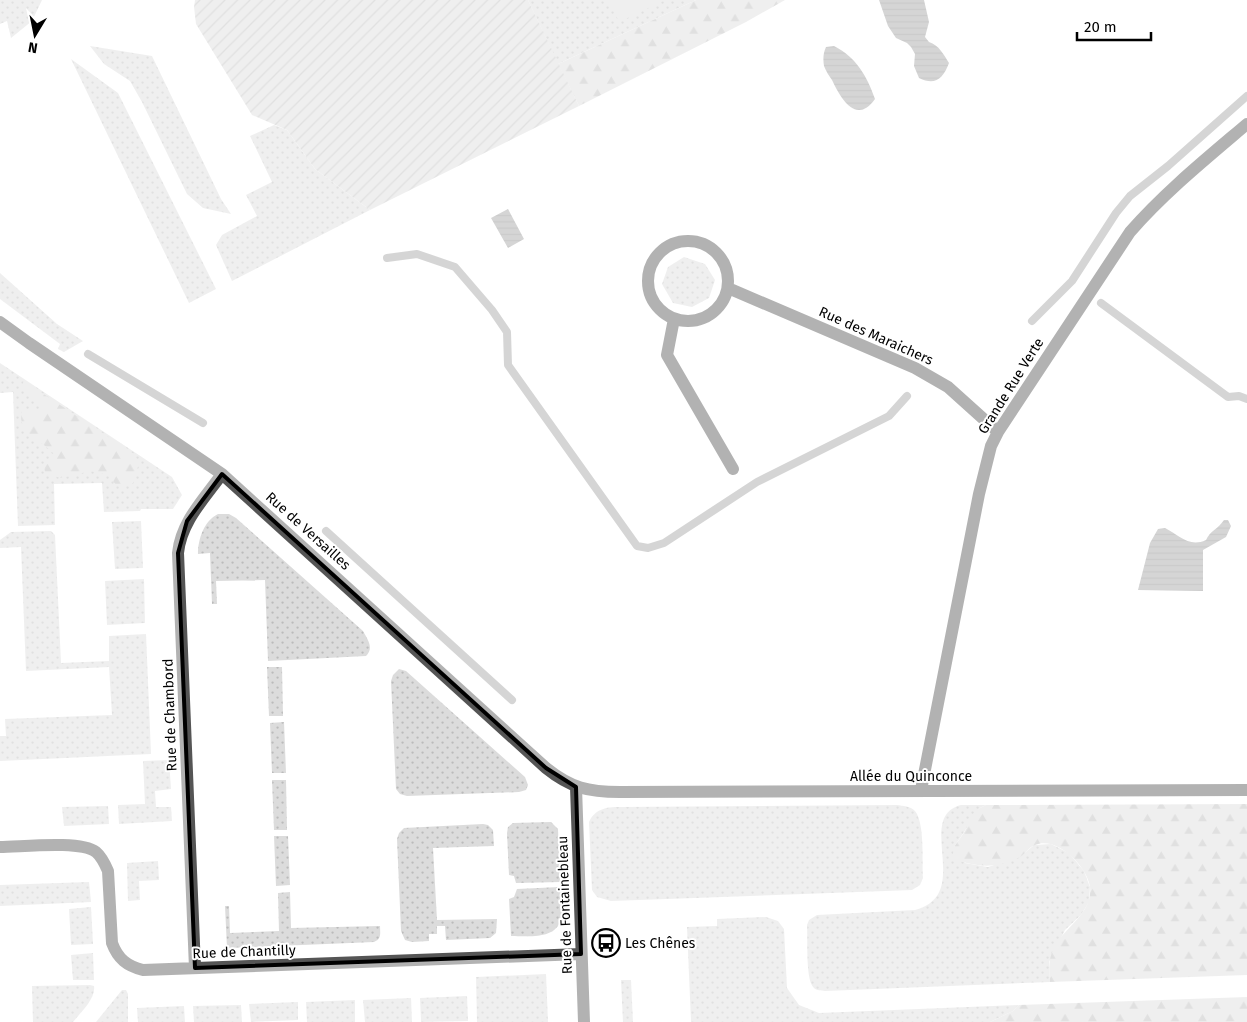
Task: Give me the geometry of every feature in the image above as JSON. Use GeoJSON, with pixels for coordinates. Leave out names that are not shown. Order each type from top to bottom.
{"type":"FeatureCollection","features":[{"type":"Feature","properties":{"kind":"street","name":"Grande Rue Verte"},"geometry":{"type":"LineString","coordinates":[[922,790],[991,446],[998,432],[1130,232],[1173,189],[1247,124]]}},
{"type":"Feature","properties":{"kind":"street"},"geometry":{"type":"LineString","coordinates":[[687,241],[697,242],[707,245],[722,259],[726,268],[728,288],[721,304],[708,316],[692,321],[674,319],[658,308],[648,290],[649,270],[660,252],[668,246],[687,241]]}},
{"type":"Feature","properties":{"kind":"street","name":"Rue des Maraichers"},"geometry":{"type":"LineString","coordinates":[[728,288],[915,368],[948,387],[998,432]]}},
{"type":"Feature","properties":{"kind":"street"},"geometry":{"type":"LineString","coordinates":[[674,319],[667,355],[733,469]]}},
{"type":"Feature","properties":{"kind":"street","name":"Rue de Versailles"},"geometry":{"type":"LineString","coordinates":[[0,322],[222,474],[546,768],[576,787]]}},
{"type":"Feature","properties":{"kind":"street","name":"Rue de Chambord"},"geometry":{"type":"LineString","coordinates":[[195,968],[178,554],[182,532],[187,522],[222,474]]}},
{"type":"Feature","properties":{"kind":"street","name":"Allée du Quinconce"},"geometry":{"type":"LineString","coordinates":[[576,787],[595,792],[1247,790]]}},
{"type":"Feature","properties":{"kind":"street","name":"Rue de Fontainebleau"},"geometry":{"type":"LineString","coordinates":[[576,787],[584,1022]]}},
{"type":"Feature","properties":{"kind":"street","name":"Rue de Chantilly"},"geometry":{"type":"LineString","coordinates":[[0,847],[70,845],[83,846],[95,852],[104,861],[108,871],[112,943],[120,957],[132,967],[143,970],[581,954]]}},
{"type":"Feature","properties":{"kind":"highlighted area"},"geometry":{"type":"Polygon","coordinates":[[[222,474],[546,768],[576,787],[581,954],[195,968],[178,553],[187,521],[222,474]]]}},
{"type":"Feature","properties":{"kind":"green space"},"geometry":{"type":"Polygon","coordinates":[[[0,0],[42,0],[32,21],[11,38],[7,21],[0,24],[0,0]]]}},
{"type":"Feature","properties":{"kind":"green space"},"geometry":{"type":"Polygon","coordinates":[[[195,0],[528,0],[579,106],[370,210],[315,169],[287,130],[252,115],[196,24],[195,0]]]}},
{"type":"Feature","properties":{"kind":"green space"},"geometry":{"type":"Polygon","coordinates":[[[528,0],[696,0],[558,64],[528,0]]]}},
{"type":"Feature","properties":{"kind":"green space"},"geometry":{"type":"Polygon","coordinates":[[[609,0],[665,0],[619,22],[609,0]]]}},
{"type":"Feature","properties":{"kind":"green space"},"geometry":{"type":"Polygon","coordinates":[[[696,0],[785,0],[746,22],[579,106],[558,64],[696,0]]]}},
{"type":"Feature","properties":{"kind":"green space"},"geometry":{"type":"Polygon","coordinates":[[[90,46],[152,56],[221,199],[231,214],[203,208],[187,194],[130,81],[104,64],[90,46]]]}},
{"type":"Feature","properties":{"kind":"green space"},"geometry":{"type":"Polygon","coordinates":[[[71,59],[118,93],[216,289],[189,303],[71,59]]]}},
{"type":"Feature","properties":{"kind":"green space"},"geometry":{"type":"Polygon","coordinates":[[[274,125],[287,130],[315,169],[370,210],[232,281],[216,245],[222,235],[257,216],[246,195],[272,182],[250,136],[274,125]]]}},
{"type":"Feature","properties":{"kind":"green space"},"geometry":{"type":"Polygon","coordinates":[[[684,257],[705,264],[715,280],[709,298],[692,307],[673,303],[662,284],[668,267],[684,257]]]}},
{"type":"Feature","properties":{"kind":"green space"},"geometry":{"type":"Polygon","coordinates":[[[0,273],[57,324],[83,341],[64,352],[58,349],[60,344],[0,299],[0,273]]]}},
{"type":"Feature","properties":{"kind":"green space"},"geometry":{"type":"Polygon","coordinates":[[[0,363],[172,477],[182,495],[173,509],[104,512],[102,483],[54,484],[55,525],[18,526],[13,392],[0,393],[0,363]]]}},
{"type":"Feature","properties":{"kind":"green space"},"geometry":{"type":"Polygon","coordinates":[[[24,381],[134,454],[139,463],[133,483],[128,486],[117,486],[108,475],[91,471],[60,478],[45,472],[44,466],[51,461],[54,454],[31,435],[23,424],[21,418],[22,410],[33,410],[37,416],[40,416],[41,411],[38,402],[22,385],[24,381]]]}},
{"type":"Feature","properties":{"kind":"green space"},"geometry":{"type":"Polygon","coordinates":[[[218,514],[229,514],[236,518],[363,631],[370,647],[366,656],[268,661],[265,580],[216,581],[217,604],[212,604],[210,553],[198,554],[198,548],[203,531],[209,521],[218,514]]]}},
{"type":"Feature","properties":{"kind":"green space"},"geometry":{"type":"Polygon","coordinates":[[[141,521],[143,568],[115,569],[112,522],[141,521]]]}},
{"type":"Feature","properties":{"kind":"green space"},"geometry":{"type":"Polygon","coordinates":[[[51,531],[55,535],[61,663],[109,661],[109,636],[146,634],[151,754],[0,761],[0,736],[6,736],[5,719],[112,715],[109,667],[26,671],[21,547],[0,548],[0,540],[11,532],[51,531]]]}},
{"type":"Feature","properties":{"kind":"green space"},"geometry":{"type":"Polygon","coordinates":[[[144,579],[145,623],[107,625],[105,581],[144,579]]]}},
{"type":"Feature","properties":{"kind":"green space"},"geometry":{"type":"Polygon","coordinates":[[[267,667],[282,667],[283,716],[269,716],[267,667]]]}},
{"type":"Feature","properties":{"kind":"green space"},"geometry":{"type":"Polygon","coordinates":[[[399,669],[406,671],[525,777],[528,785],[526,790],[519,792],[407,796],[400,794],[396,789],[391,681],[393,675],[399,669]]]}},
{"type":"Feature","properties":{"kind":"green space"},"geometry":{"type":"Polygon","coordinates":[[[284,722],[286,773],[272,773],[270,723],[284,722]]]}},
{"type":"Feature","properties":{"kind":"green space"},"geometry":{"type":"Polygon","coordinates":[[[169,760],[171,789],[155,791],[156,807],[171,807],[172,821],[119,824],[118,805],[145,804],[143,761],[169,760]]]}},
{"type":"Feature","properties":{"kind":"green space"},"geometry":{"type":"Polygon","coordinates":[[[272,780],[286,780],[287,830],[274,830],[272,780]]]}},
{"type":"Feature","properties":{"kind":"green space"},"geometry":{"type":"Polygon","coordinates":[[[1247,804],[1247,975],[1050,982],[1049,965],[1052,952],[1059,940],[1083,913],[1090,897],[1088,879],[1077,862],[1061,849],[1044,843],[1033,846],[1012,861],[989,866],[965,863],[957,860],[953,854],[954,847],[974,813],[986,805],[1247,804]]]}},
{"type":"Feature","properties":{"kind":"green space"},"geometry":{"type":"Polygon","coordinates":[[[897,805],[913,809],[920,824],[923,878],[920,885],[912,890],[611,901],[597,897],[592,890],[589,822],[594,814],[605,808],[897,805]]]}},
{"type":"Feature","properties":{"kind":"green space"},"geometry":{"type":"Polygon","coordinates":[[[961,805],[986,805],[980,808],[954,847],[965,863],[988,867],[1021,856],[1034,845],[1051,844],[1069,853],[1084,871],[1090,887],[1089,902],[1081,915],[1065,930],[1049,962],[1050,982],[825,991],[815,989],[811,983],[808,968],[807,925],[809,920],[817,915],[915,910],[932,902],[940,889],[943,873],[942,824],[948,812],[961,805]]]}},
{"type":"Feature","properties":{"kind":"green space"},"geometry":{"type":"Polygon","coordinates":[[[108,806],[109,824],[64,826],[62,807],[108,806]]]}},
{"type":"Feature","properties":{"kind":"green space"},"geometry":{"type":"Polygon","coordinates":[[[551,822],[558,829],[560,882],[516,883],[514,876],[509,875],[508,827],[513,823],[551,822]]]}},
{"type":"Feature","properties":{"kind":"green space"},"geometry":{"type":"Polygon","coordinates":[[[488,825],[493,830],[494,846],[433,848],[437,920],[497,919],[496,933],[490,938],[446,940],[445,926],[437,926],[437,934],[429,934],[429,941],[412,942],[405,940],[401,931],[397,839],[399,833],[404,828],[488,825]]]}},
{"type":"Feature","properties":{"kind":"green space"},"geometry":{"type":"Polygon","coordinates":[[[274,836],[288,836],[290,885],[276,886],[274,836]]]}},
{"type":"Feature","properties":{"kind":"green space"},"geometry":{"type":"Polygon","coordinates":[[[158,861],[159,880],[139,881],[140,900],[128,901],[127,863],[158,861]]]}},
{"type":"Feature","properties":{"kind":"green space"},"geometry":{"type":"Polygon","coordinates":[[[89,882],[91,902],[0,906],[0,885],[89,882]]]}},
{"type":"Feature","properties":{"kind":"green space"},"geometry":{"type":"Polygon","coordinates":[[[560,887],[562,915],[558,926],[553,931],[533,936],[511,936],[509,899],[514,897],[517,889],[560,887]]]}},
{"type":"Feature","properties":{"kind":"green space"},"geometry":{"type":"Polygon","coordinates":[[[290,892],[291,928],[380,926],[377,941],[227,948],[225,906],[229,906],[230,933],[279,931],[278,893],[290,892]]]}},
{"type":"Feature","properties":{"kind":"green space"},"geometry":{"type":"Polygon","coordinates":[[[91,907],[93,944],[71,945],[69,909],[91,907]]]}},
{"type":"Feature","properties":{"kind":"green space"},"geometry":{"type":"Polygon","coordinates":[[[766,917],[778,921],[784,929],[787,988],[799,1005],[819,1013],[1019,1005],[1013,1011],[990,1022],[691,1022],[687,927],[717,926],[717,919],[766,917]]]}},
{"type":"Feature","properties":{"kind":"green space"},"geometry":{"type":"Polygon","coordinates":[[[93,953],[94,980],[73,980],[71,955],[93,953]]]}},
{"type":"Feature","properties":{"kind":"green space"},"geometry":{"type":"Polygon","coordinates":[[[546,974],[548,1022],[477,1022],[476,977],[546,974]]]}},
{"type":"Feature","properties":{"kind":"green space"},"geometry":{"type":"Polygon","coordinates":[[[621,980],[631,980],[633,1022],[623,1022],[621,980]]]}},
{"type":"Feature","properties":{"kind":"green space"},"geometry":{"type":"Polygon","coordinates":[[[32,986],[94,986],[93,996],[73,1022],[33,1022],[32,986]]]}},
{"type":"Feature","properties":{"kind":"green space"},"geometry":{"type":"Polygon","coordinates":[[[122,990],[126,990],[128,994],[128,1022],[96,1022],[122,990]]]}},
{"type":"Feature","properties":{"kind":"green space"},"geometry":{"type":"Polygon","coordinates":[[[467,996],[468,1021],[421,1022],[420,998],[467,996]]]}},
{"type":"Feature","properties":{"kind":"green space"},"geometry":{"type":"Polygon","coordinates":[[[1247,997],[1247,1022],[990,1022],[1013,1011],[1019,1005],[1247,997]]]}},
{"type":"Feature","properties":{"kind":"green space"},"geometry":{"type":"Polygon","coordinates":[[[411,998],[412,1022],[365,1022],[363,1000],[411,998]]]}},
{"type":"Feature","properties":{"kind":"green space"},"geometry":{"type":"Polygon","coordinates":[[[355,1000],[355,1022],[307,1022],[306,1002],[355,1000]]]}},
{"type":"Feature","properties":{"kind":"green space"},"geometry":{"type":"Polygon","coordinates":[[[298,1002],[298,1020],[251,1022],[249,1004],[298,1002]]]}},
{"type":"Feature","properties":{"kind":"green space"},"geometry":{"type":"Polygon","coordinates":[[[241,1005],[242,1022],[194,1022],[193,1006],[241,1005]]]}},
{"type":"Feature","properties":{"kind":"green space"},"geometry":{"type":"Polygon","coordinates":[[[184,1006],[185,1022],[138,1022],[137,1008],[184,1006]]]}},
{"type":"Feature","properties":{"kind":"shaded area"},"geometry":{"type":"Polygon","coordinates":[[[879,0],[924,0],[929,22],[925,37],[938,48],[949,63],[938,80],[930,81],[919,78],[914,66],[915,54],[907,43],[896,38],[888,26],[879,0]]]}},
{"type":"Feature","properties":{"kind":"shaded area"},"geometry":{"type":"Polygon","coordinates":[[[834,46],[849,56],[864,75],[875,99],[868,107],[861,110],[855,109],[849,106],[839,94],[824,66],[823,59],[826,47],[834,46]]]}},
{"type":"Feature","properties":{"kind":"shaded area"},"geometry":{"type":"Polygon","coordinates":[[[508,209],[524,239],[508,248],[491,218],[508,209]]]}},
{"type":"Feature","properties":{"kind":"shaded area"},"geometry":{"type":"Polygon","coordinates":[[[1224,520],[1228,520],[1231,526],[1226,537],[1203,550],[1203,591],[1138,590],[1150,543],[1158,529],[1165,528],[1189,542],[1200,542],[1206,540],[1224,520]]]}},
{"type":"Feature","properties":{"kind":"waterway"},"geometry":{"type":"LineString","coordinates":[[1032,321],[1072,281],[1116,213],[1130,196],[1168,166],[1247,96]]}},
{"type":"Feature","properties":{"kind":"waterway"},"geometry":{"type":"LineString","coordinates":[[387,258],[417,254],[455,267],[492,310],[507,332],[508,365],[637,546],[648,548],[664,543],[757,482],[889,416],[907,396]]}},
{"type":"Feature","properties":{"kind":"waterway"},"geometry":{"type":"LineString","coordinates":[[1101,303],[1228,397],[1239,396],[1247,399]]}},
{"type":"Feature","properties":{"kind":"waterway"},"geometry":{"type":"LineString","coordinates":[[88,354],[203,423]]}},
{"type":"Feature","properties":{"kind":"waterway"},"geometry":{"type":"LineString","coordinates":[[326,531],[512,700]]}},
{"type":"Feature","properties":{"kind":"place","name":"Les Chênes"},"geometry":{"type":"Point","coordinates":[606,943]}}]}
